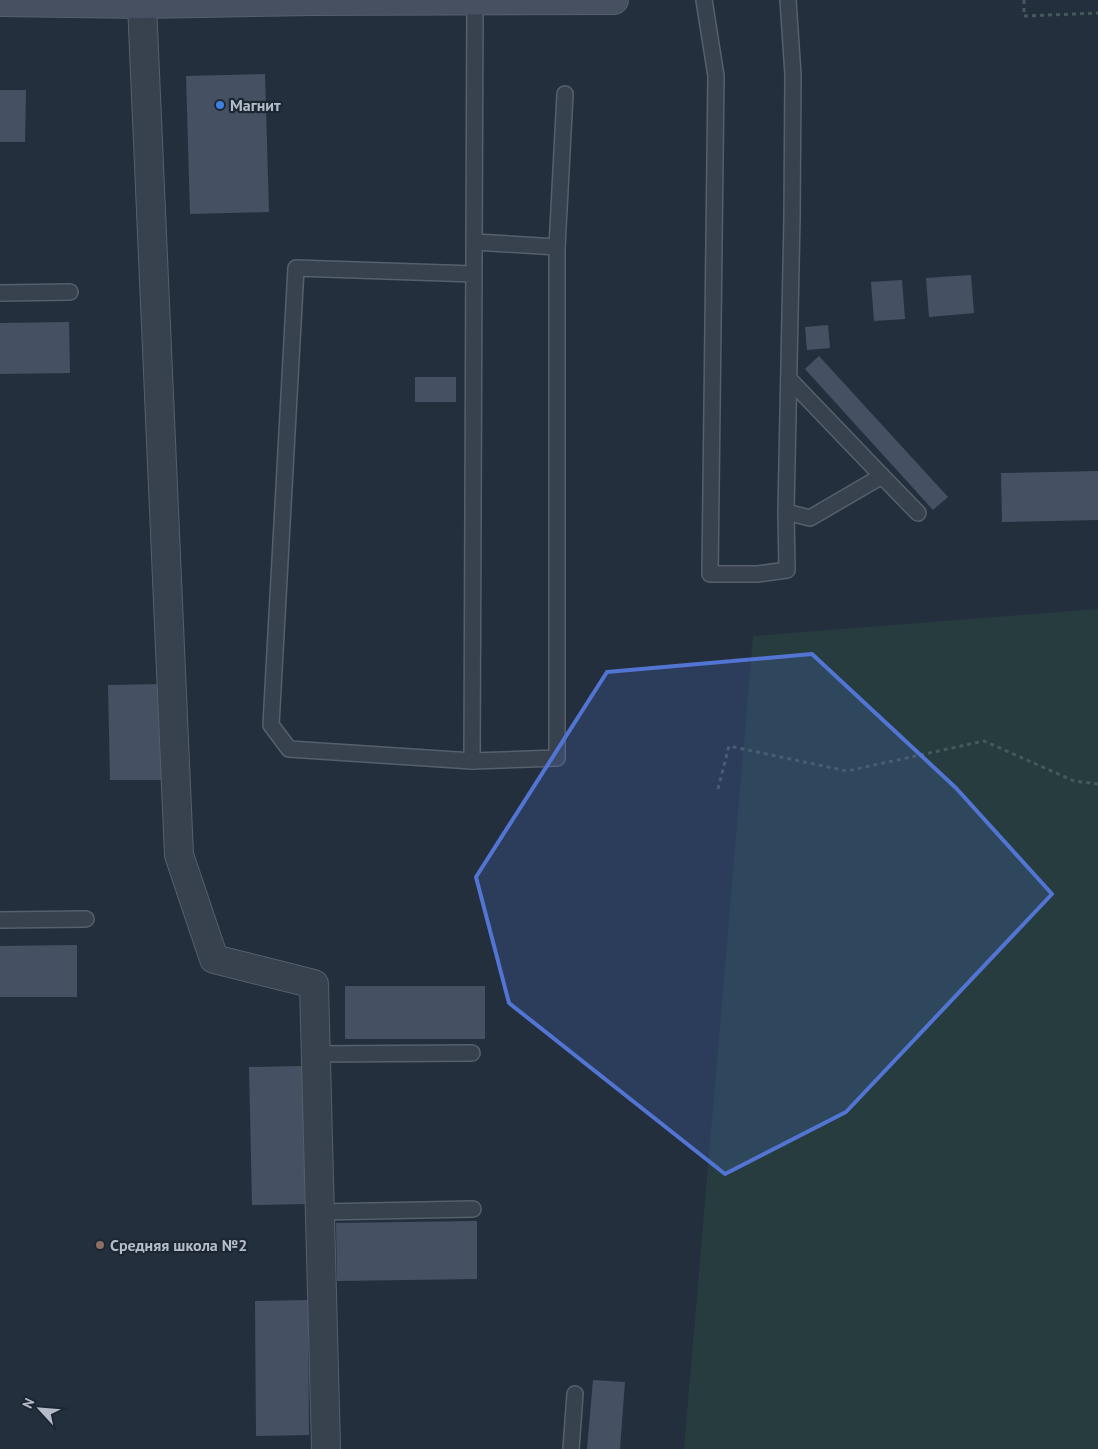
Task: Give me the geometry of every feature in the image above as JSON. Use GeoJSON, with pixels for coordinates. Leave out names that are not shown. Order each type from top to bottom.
{"type":"FeatureCollection","features":[{"type":"Feature","properties":{"kind":"main road"},"geometry":{"type":"LineString","coordinates":[[0,2],[142,4],[311,0],[614,0]]}},
{"type":"Feature","properties":{"kind":"street"},"geometry":{"type":"LineString","coordinates":[[142,4],[179,855],[214,959],[314,984],[326,1449]]}},
{"type":"Feature","properties":{"kind":"lane"},"geometry":{"type":"LineString","coordinates":[[704,0],[716,76],[710,574],[758,574],[787,570],[786,512],[793,75],[788,0]]}},
{"type":"Feature","properties":{"kind":"lane"},"geometry":{"type":"LineString","coordinates":[[472,761],[475,1]]}},
{"type":"Feature","properties":{"kind":"lane"},"geometry":{"type":"LineString","coordinates":[[474,274],[296,268],[271,725],[289,749],[472,761],[557,758],[557,246],[565,94]]}},
{"type":"Feature","properties":{"kind":"lane"},"geometry":{"type":"LineString","coordinates":[[474,242],[557,246]]}},
{"type":"Feature","properties":{"kind":"lane"},"geometry":{"type":"LineString","coordinates":[[0,293],[70,292]]}},
{"type":"Feature","properties":{"kind":"lane"},"geometry":{"type":"LineString","coordinates":[[789,379],[918,513]]}},
{"type":"Feature","properties":{"kind":"lane"},"geometry":{"type":"LineString","coordinates":[[786,512],[810,518],[882,476]]}},
{"type":"Feature","properties":{"kind":"lane"},"geometry":{"type":"LineString","coordinates":[[0,920],[86,919]]}},
{"type":"Feature","properties":{"kind":"lane"},"geometry":{"type":"LineString","coordinates":[[316,1054],[472,1053]]}},
{"type":"Feature","properties":{"kind":"lane"},"geometry":{"type":"LineString","coordinates":[[320,1212],[474,1209]]}},
{"type":"Feature","properties":{"kind":"lane"},"geometry":{"type":"LineString","coordinates":[[571,1449],[575,1394]]}},
{"type":"Feature","properties":{"kind":"path"},"geometry":{"type":"LineString","coordinates":[[1024,0],[1024,16],[1098,13]]}},
{"type":"Feature","properties":{"kind":"path"},"geometry":{"type":"LineString","coordinates":[[718,789],[729,746],[847,771],[984,741],[1074,782],[1098,784]]}},
{"type":"Feature","properties":{"kind":"highlighted area"},"geometry":{"type":"Polygon","coordinates":[[[812,654],[956,788],[1052,894],[846,1112],[725,1174],[509,1003],[476,877],[607,672],[812,654]]]}},
{"type":"Feature","properties":{"kind":"green space"},"geometry":{"type":"Polygon","coordinates":[[[1098,609],[1098,1449],[684,1449],[753,636],[1098,609]]]}},
{"type":"Feature","properties":{"kind":"building"},"geometry":{"type":"Polygon","coordinates":[[[265,74],[269,212],[190,214],[186,76],[265,74]]]}},
{"type":"Feature","properties":{"kind":"building"},"geometry":{"type":"Polygon","coordinates":[[[0,90],[26,90],[25,142],[0,142],[0,90]]]}},
{"type":"Feature","properties":{"kind":"building"},"geometry":{"type":"Polygon","coordinates":[[[971,275],[974,313],[929,317],[926,278],[971,275]]]}},
{"type":"Feature","properties":{"kind":"building"},"geometry":{"type":"Polygon","coordinates":[[[902,280],[905,319],[874,321],[871,282],[902,280]]]}},
{"type":"Feature","properties":{"kind":"building"},"geometry":{"type":"Polygon","coordinates":[[[69,322],[70,373],[0,374],[0,323],[69,322]]]}},
{"type":"Feature","properties":{"kind":"building"},"geometry":{"type":"Polygon","coordinates":[[[828,325],[830,348],[807,350],[805,327],[828,325]]]}},
{"type":"Feature","properties":{"kind":"building"},"geometry":{"type":"Polygon","coordinates":[[[819,356],[948,497],[933,510],[805,369],[819,356]]]}},
{"type":"Feature","properties":{"kind":"building"},"geometry":{"type":"Polygon","coordinates":[[[415,377],[456,377],[456,402],[415,402],[415,377]]]}},
{"type":"Feature","properties":{"kind":"building"},"geometry":{"type":"Polygon","coordinates":[[[1098,471],[1098,520],[1002,522],[1001,473],[1098,471]]]}},
{"type":"Feature","properties":{"kind":"building"},"geometry":{"type":"Polygon","coordinates":[[[163,684],[165,780],[110,780],[108,685],[163,684]]]}},
{"type":"Feature","properties":{"kind":"building"},"geometry":{"type":"Polygon","coordinates":[[[77,945],[77,997],[0,997],[0,946],[77,945]]]}},
{"type":"Feature","properties":{"kind":"building"},"geometry":{"type":"Polygon","coordinates":[[[345,986],[485,986],[485,1039],[345,1039],[345,986]]]}},
{"type":"Feature","properties":{"kind":"building"},"geometry":{"type":"Polygon","coordinates":[[[302,1066],[305,1204],[252,1205],[249,1067],[302,1066]]]}},
{"type":"Feature","properties":{"kind":"building"},"geometry":{"type":"Polygon","coordinates":[[[477,1221],[477,1279],[337,1281],[336,1223],[477,1221]]]}},
{"type":"Feature","properties":{"kind":"building"},"geometry":{"type":"Polygon","coordinates":[[[308,1300],[309,1435],[256,1436],[255,1301],[308,1300]]]}},
{"type":"Feature","properties":{"kind":"building"},"geometry":{"type":"Polygon","coordinates":[[[593,1380],[625,1382],[620,1449],[587,1449],[593,1380]]]}},
{"type":"Feature","properties":{"kind":"place","name":"Магнит"},"geometry":{"type":"Point","coordinates":[220,105]}},
{"type":"Feature","properties":{"kind":"place","name":"Средняя школа №2"},"geometry":{"type":"Point","coordinates":[100,1245]}}]}
